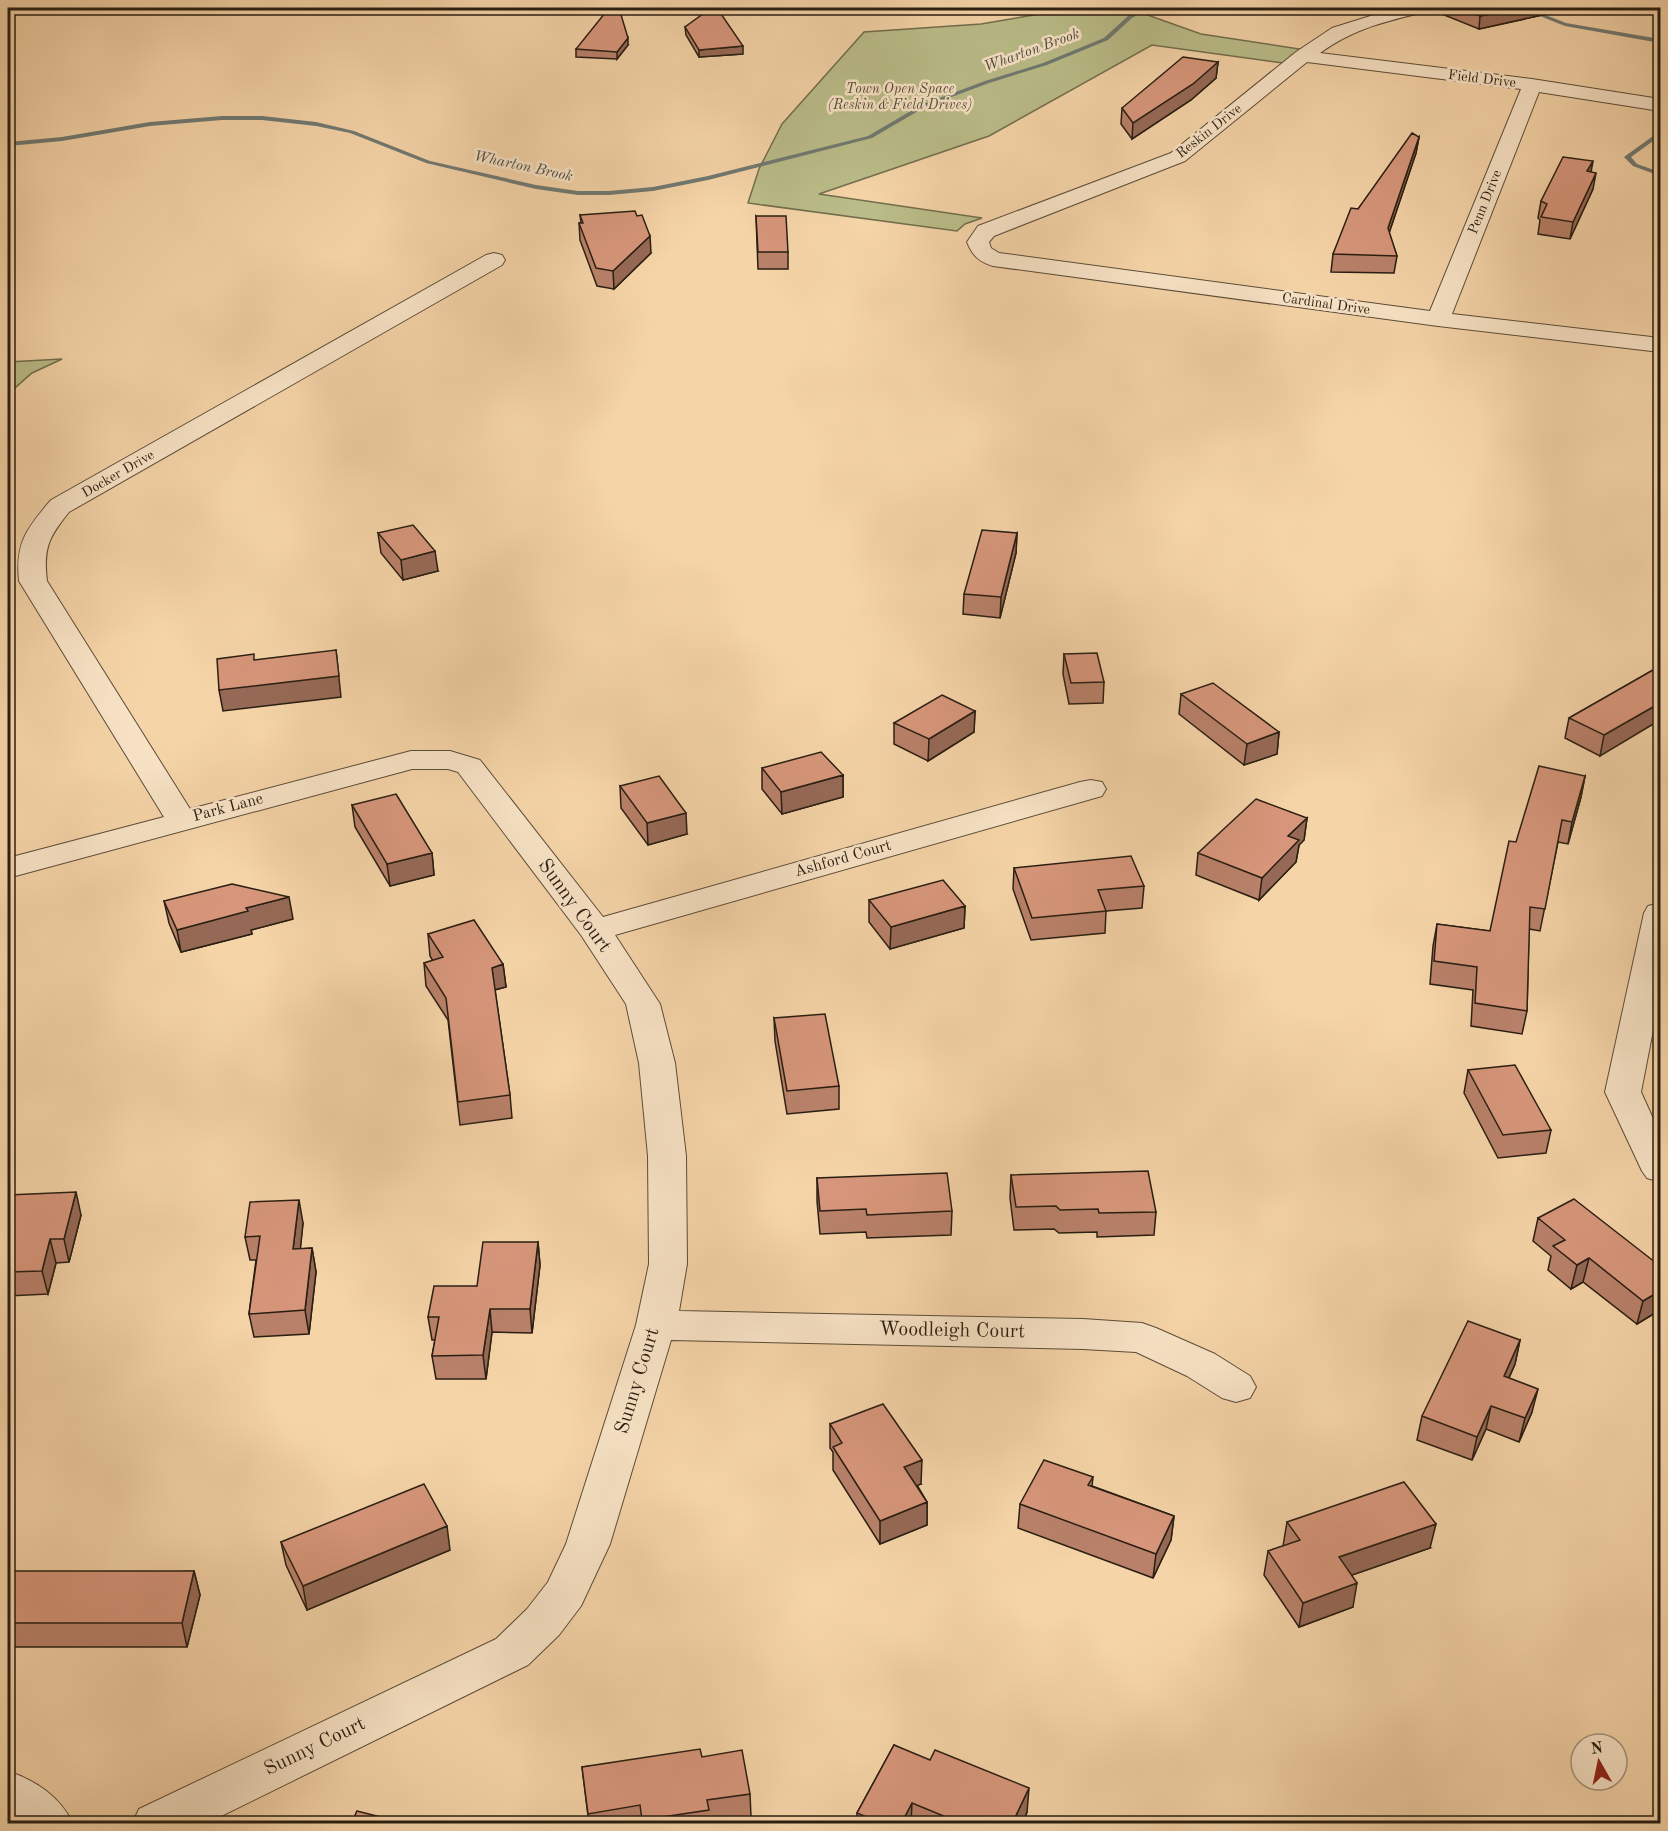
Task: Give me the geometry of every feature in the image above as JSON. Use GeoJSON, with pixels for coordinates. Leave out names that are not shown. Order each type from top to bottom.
{"type":"FeatureCollection","features":[{"type":"Feature","properties":{"kind":"street","name":"Reskin Drive"},"geometry":{"type":"LineString","coordinates":[[993,259],[981,251],[978,242],[986,231],[1178,157],[1303,57],[1338,32],[1358,23],[1418,8]]}},
{"type":"Feature","properties":{"kind":"street","name":"Field Drive"},"geometry":{"type":"LineString","coordinates":[[1303,57],[1532,85],[1660,105]]}},
{"type":"Feature","properties":{"kind":"street","name":"Penn Drive"},"geometry":{"type":"LineString","coordinates":[[1438,319],[1532,85]]}},
{"type":"Feature","properties":{"kind":"street","name":"Cardinal Drive"},"geometry":{"type":"LineString","coordinates":[[993,259],[1438,319],[1660,345]]}},
{"type":"Feature","properties":{"kind":"street","name":"Docker Drive"},"geometry":{"type":"LineString","coordinates":[[182,821],[33,581],[30,562],[35,536],[60,506],[494,260]]}},
{"type":"Feature","properties":{"kind":"street","name":"Park Lane"},"geometry":{"type":"LineString","coordinates":[[8,868],[411,760],[450,760]]}},
{"type":"Feature","properties":{"kind":"street","name":"Sunny Court"},"geometry":{"type":"LineString","coordinates":[[156,1824],[512,1652],[543,1622],[565,1593],[588,1544],[656,1325],[668,1264],[668,1156],[657,1062],[643,1004],[595,930],[469,766],[450,760]]}},
{"type":"Feature","properties":{"kind":"street","name":"Ashford Court"},"geometry":{"type":"LineString","coordinates":[[595,930],[1091,789]]}},
{"type":"Feature","properties":{"kind":"street"},"geometry":{"type":"LineString","coordinates":[[1660,913],[1623,1092],[1660,1169]]}},
{"type":"Feature","properties":{"kind":"street","name":"Woodleigh Court"},"geometry":{"type":"LineString","coordinates":[[656,1325],[1083,1334],[1142,1338],[1201,1365],[1236,1388]]}},
{"type":"Feature","properties":{"kind":"street"},"geometry":{"type":"LineString","coordinates":[[8,1792],[39,1812],[49,1824]]}},
{"type":"Feature","properties":{"kind":"green space","name":"Town Open Space (Reskin & Field Drives)"},"geometry":{"type":"Polygon","coordinates":[[[1075,8],[1128,8],[1201,34],[1306,50],[1298,65],[1152,45],[989,136],[819,194],[982,218],[965,224],[957,231],[748,203],[759,169],[782,124],[864,32],[981,24],[1075,8]]]}},
{"type":"Feature","properties":{"kind":"green space"},"geometry":{"type":"Polygon","coordinates":[[[62,359],[32,373],[8,394],[8,362],[62,359]]]}},
{"type":"Feature","properties":{"kind":"building"},"geometry":{"type":"Polygon","coordinates":[[[609,8],[619,8],[628,38],[617,52],[576,49],[609,8]]]}},
{"type":"Feature","properties":{"kind":"building"},"geometry":{"type":"Polygon","coordinates":[[[711,8],[717,8],[743,46],[699,50],[685,27],[711,8]]]}},
{"type":"Feature","properties":{"kind":"building"},"geometry":{"type":"Polygon","coordinates":[[[1458,8],[1521,8],[1480,16],[1458,8]]]}},
{"type":"Feature","properties":{"kind":"building"},"geometry":{"type":"Polygon","coordinates":[[[1183,57],[1218,62],[1193,84],[1133,123],[1122,108],[1183,57]]]}},
{"type":"Feature","properties":{"kind":"building"},"geometry":{"type":"Polygon","coordinates":[[[1412,133],[1419,137],[1388,228],[1397,256],[1333,254],[1351,208],[1358,209],[1412,133]]]}},
{"type":"Feature","properties":{"kind":"building"},"geometry":{"type":"Polygon","coordinates":[[[1563,157],[1593,161],[1587,171],[1596,173],[1573,222],[1541,217],[1547,204],[1541,201],[1563,157]]]}},
{"type":"Feature","properties":{"kind":"building"},"geometry":{"type":"Polygon","coordinates":[[[635,211],[637,216],[642,215],[650,236],[613,271],[596,268],[579,223],[583,223],[580,215],[635,211]]]}},
{"type":"Feature","properties":{"kind":"building"},"geometry":{"type":"Polygon","coordinates":[[[756,216],[786,216],[788,252],[758,252],[756,216]]]}},
{"type":"Feature","properties":{"kind":"building"},"geometry":{"type":"Polygon","coordinates":[[[413,525],[435,551],[401,560],[378,533],[413,525]]]}},
{"type":"Feature","properties":{"kind":"building"},"geometry":{"type":"Polygon","coordinates":[[[982,530],[1017,533],[1001,597],[964,594],[982,530]]]}},
{"type":"Feature","properties":{"kind":"building"},"geometry":{"type":"Polygon","coordinates":[[[336,650],[339,676],[219,690],[217,659],[254,654],[254,660],[336,650]]]}},
{"type":"Feature","properties":{"kind":"building"},"geometry":{"type":"Polygon","coordinates":[[[1097,653],[1104,682],[1071,683],[1064,654],[1097,653]]]}},
{"type":"Feature","properties":{"kind":"building"},"geometry":{"type":"Polygon","coordinates":[[[1660,666],[1660,703],[1604,735],[1569,718],[1660,666]]]}},
{"type":"Feature","properties":{"kind":"building"},"geometry":{"type":"Polygon","coordinates":[[[1213,683],[1279,732],[1247,744],[1181,694],[1213,683]]]}},
{"type":"Feature","properties":{"kind":"building"},"geometry":{"type":"Polygon","coordinates":[[[942,695],[975,711],[929,739],[894,723],[942,695]]]}},
{"type":"Feature","properties":{"kind":"building"},"geometry":{"type":"Polygon","coordinates":[[[821,752],[843,775],[781,792],[762,768],[821,752]]]}},
{"type":"Feature","properties":{"kind":"building"},"geometry":{"type":"Polygon","coordinates":[[[1539,766],[1585,776],[1572,822],[1562,820],[1545,909],[1530,907],[1527,1011],[1475,1003],[1477,967],[1434,961],[1437,924],[1490,931],[1509,841],[1516,842],[1539,766]]]}},
{"type":"Feature","properties":{"kind":"building"},"geometry":{"type":"Polygon","coordinates":[[[659,776],[686,813],[647,823],[620,786],[659,776]]]}},
{"type":"Feature","properties":{"kind":"building"},"geometry":{"type":"Polygon","coordinates":[[[396,794],[432,853],[387,864],[352,805],[396,794]]]}},
{"type":"Feature","properties":{"kind":"building"},"geometry":{"type":"Polygon","coordinates":[[[1256,799],[1307,818],[1288,836],[1299,840],[1262,878],[1198,853],[1256,799]]]}},
{"type":"Feature","properties":{"kind":"building"},"geometry":{"type":"Polygon","coordinates":[[[1131,856],[1144,886],[1098,890],[1106,911],[1032,918],[1014,868],[1131,856]]]}},
{"type":"Feature","properties":{"kind":"building"},"geometry":{"type":"Polygon","coordinates":[[[943,880],[965,906],[891,927],[869,900],[943,880]]]}},
{"type":"Feature","properties":{"kind":"building"},"geometry":{"type":"Polygon","coordinates":[[[232,884],[289,897],[246,908],[248,911],[177,930],[164,901],[232,884]]]}},
{"type":"Feature","properties":{"kind":"building"},"geometry":{"type":"Polygon","coordinates":[[[474,920],[503,964],[492,968],[510,1095],[458,1102],[446,998],[424,963],[443,957],[428,934],[474,920]]]}},
{"type":"Feature","properties":{"kind":"building"},"geometry":{"type":"Polygon","coordinates":[[[825,1014],[839,1086],[787,1091],[774,1018],[825,1014]]]}},
{"type":"Feature","properties":{"kind":"building"},"geometry":{"type":"Polygon","coordinates":[[[1515,1065],[1551,1130],[1503,1135],[1468,1070],[1515,1065]]]}},
{"type":"Feature","properties":{"kind":"building"},"geometry":{"type":"Polygon","coordinates":[[[1148,1171],[1156,1212],[1099,1213],[1098,1209],[1060,1210],[1056,1206],[1016,1207],[1011,1175],[1148,1171]]]}},
{"type":"Feature","properties":{"kind":"building"},"geometry":{"type":"Polygon","coordinates":[[[947,1173],[952,1211],[867,1215],[866,1209],[820,1211],[817,1178],[947,1173]]]}},
{"type":"Feature","properties":{"kind":"building"},"geometry":{"type":"Polygon","coordinates":[[[76,1192],[64,1239],[50,1239],[42,1271],[8,1272],[8,1195],[76,1192]]]}},
{"type":"Feature","properties":{"kind":"building"},"geometry":{"type":"Polygon","coordinates":[[[1574,1199],[1660,1266],[1660,1291],[1643,1301],[1589,1258],[1577,1265],[1553,1246],[1565,1240],[1538,1218],[1574,1199]]]}},
{"type":"Feature","properties":{"kind":"building"},"geometry":{"type":"Polygon","coordinates":[[[299,1200],[293,1249],[312,1248],[305,1310],[249,1314],[260,1236],[245,1237],[250,1202],[299,1200]]]}},
{"type":"Feature","properties":{"kind":"building"},"geometry":{"type":"Polygon","coordinates":[[[483,1242],[538,1242],[530,1309],[490,1309],[483,1355],[432,1356],[439,1317],[428,1317],[434,1286],[477,1286],[483,1242]]]}},
{"type":"Feature","properties":{"kind":"building"},"geometry":{"type":"Polygon","coordinates":[[[1468,1321],[1520,1340],[1504,1376],[1538,1389],[1525,1418],[1491,1406],[1477,1437],[1422,1416],[1468,1321]]]}},
{"type":"Feature","properties":{"kind":"building"},"geometry":{"type":"Polygon","coordinates":[[[883,1404],[922,1460],[904,1467],[927,1502],[880,1521],[833,1447],[842,1443],[830,1424],[883,1404]]]}},
{"type":"Feature","properties":{"kind":"building"},"geometry":{"type":"Polygon","coordinates":[[[1044,1460],[1093,1477],[1088,1485],[1174,1516],[1156,1554],[1020,1504],[1044,1460]]]}},
{"type":"Feature","properties":{"kind":"building"},"geometry":{"type":"Polygon","coordinates":[[[1404,1482],[1436,1524],[1339,1557],[1357,1583],[1303,1603],[1268,1551],[1300,1540],[1287,1522],[1404,1482]]]}},
{"type":"Feature","properties":{"kind":"building"},"geometry":{"type":"Polygon","coordinates":[[[424,1484],[447,1526],[303,1586],[281,1542],[424,1484]]]}},
{"type":"Feature","properties":{"kind":"building"},"geometry":{"type":"Polygon","coordinates":[[[10,1571],[194,1571],[182,1623],[8,1623],[10,1571]]]}},
{"type":"Feature","properties":{"kind":"building"},"geometry":{"type":"Polygon","coordinates":[[[894,1745],[930,1760],[935,1750],[1029,1788],[1012,1824],[981,1824],[976,1821],[974,1824],[963,1824],[912,1803],[901,1824],[883,1824],[857,1813],[894,1745]]]}},
{"type":"Feature","properties":{"kind":"building"},"geometry":{"type":"Polygon","coordinates":[[[700,1749],[702,1757],[742,1750],[750,1794],[707,1800],[709,1810],[642,1820],[640,1805],[588,1814],[582,1767],[700,1749]]]}},
{"type":"Feature","properties":{"kind":"building"},"geometry":{"type":"Polygon","coordinates":[[[357,1811],[408,1824],[351,1824],[357,1811]]]}},
{"type":"Feature","properties":{"kind":"waterway","name":"Wharton Brook"},"geometry":{"type":"LineString","coordinates":[[8,144],[62,139],[150,124],[222,118],[262,118],[316,124],[352,132],[428,162],[536,187],[578,193],[653,189],[708,178],[870,137],[923,106],[987,82],[1045,64],[1106,39],[1130,17],[1148,8]]}},
{"type":"Feature","properties":{"kind":"waterway"},"geometry":{"type":"LineString","coordinates":[[1524,8],[1565,24],[1660,41]]}},
{"type":"Feature","properties":{"kind":"waterway"},"geometry":{"type":"LineString","coordinates":[[1660,133],[1627,157],[1635,165],[1660,174]]}}]}
